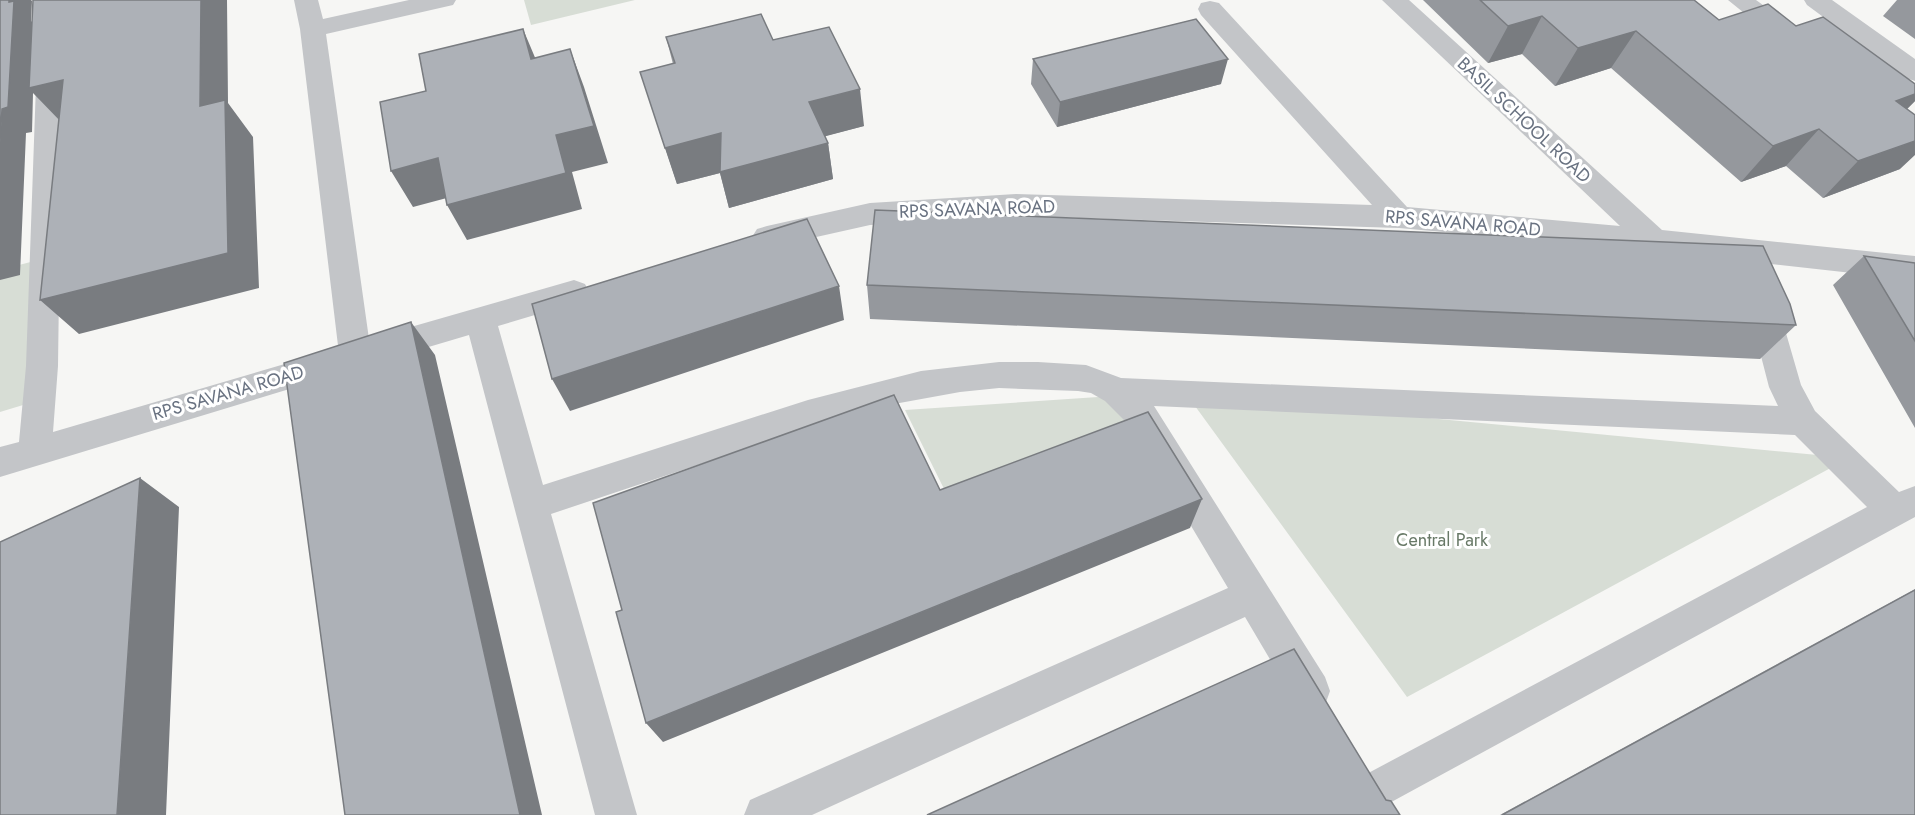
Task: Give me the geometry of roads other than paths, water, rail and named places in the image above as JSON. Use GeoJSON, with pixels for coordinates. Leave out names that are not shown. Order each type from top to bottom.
{"type":"FeatureCollection","features":[{"type":"Feature","properties":{"kind":"street"},"geometry":{"type":"LineString","coordinates":[[35,450],[42,366],[51,0]]}},
{"type":"Feature","properties":{"kind":"street"},"geometry":{"type":"LineString","coordinates":[[306,0],[313,29],[355,356]]}},
{"type":"Feature","properties":{"kind":"street"},"geometry":{"type":"LineString","coordinates":[[313,29],[444,0]]}},
{"type":"Feature","properties":{"kind":"street","name":"BASIL SCHOOL ROAD"},"geometry":{"type":"LineString","coordinates":[[1394,0],[1654,240]]}},
{"type":"Feature","properties":{"kind":"street"},"geometry":{"type":"LineString","coordinates":[[1740,0],[1806,49]]}},
{"type":"Feature","properties":{"kind":"street"},"geometry":{"type":"LineString","coordinates":[[1816,0],[1915,72]]}},
{"type":"Feature","properties":{"kind":"street"},"geometry":{"type":"LineString","coordinates":[[1210,9],[1399,217]]}},
{"type":"Feature","properties":{"kind":"street","name":"RPS SAVANA ROAD"},"geometry":{"type":"LineString","coordinates":[[742,243],[870,214],[1016,205],[1399,217],[1750,251],[1907,261]]}},
{"type":"Feature","properties":{"kind":"street"},"geometry":{"type":"LineString","coordinates":[[1372,790],[1904,506],[1803,421],[1785,387],[1750,251]]}},
{"type":"Feature","properties":{"kind":"street","name":"RPS SAVANA ROAD"},"geometry":{"type":"LineString","coordinates":[[0,462],[596,286]]}},
{"type":"Feature","properties":{"kind":"street"},"geometry":{"type":"LineString","coordinates":[[482,320],[616,815]]}},
{"type":"Feature","properties":{"kind":"street"},"geometry":{"type":"LineString","coordinates":[[531,505],[798,416],[889,390],[961,378],[1015,374],[1079,378],[1118,391],[1803,421]]}},
{"type":"Feature","properties":{"kind":"street"},"geometry":{"type":"LineString","coordinates":[[1118,391],[1133,404],[1151,427],[1326,715]]}},
{"type":"Feature","properties":{"kind":"street"},"geometry":{"type":"LineString","coordinates":[[765,815],[1253,595]]}},
{"type":"Feature","properties":{"kind":"park label","name":"Central Park"},"geometry":{"type":"Point","coordinates":[1442,540]}}]}
